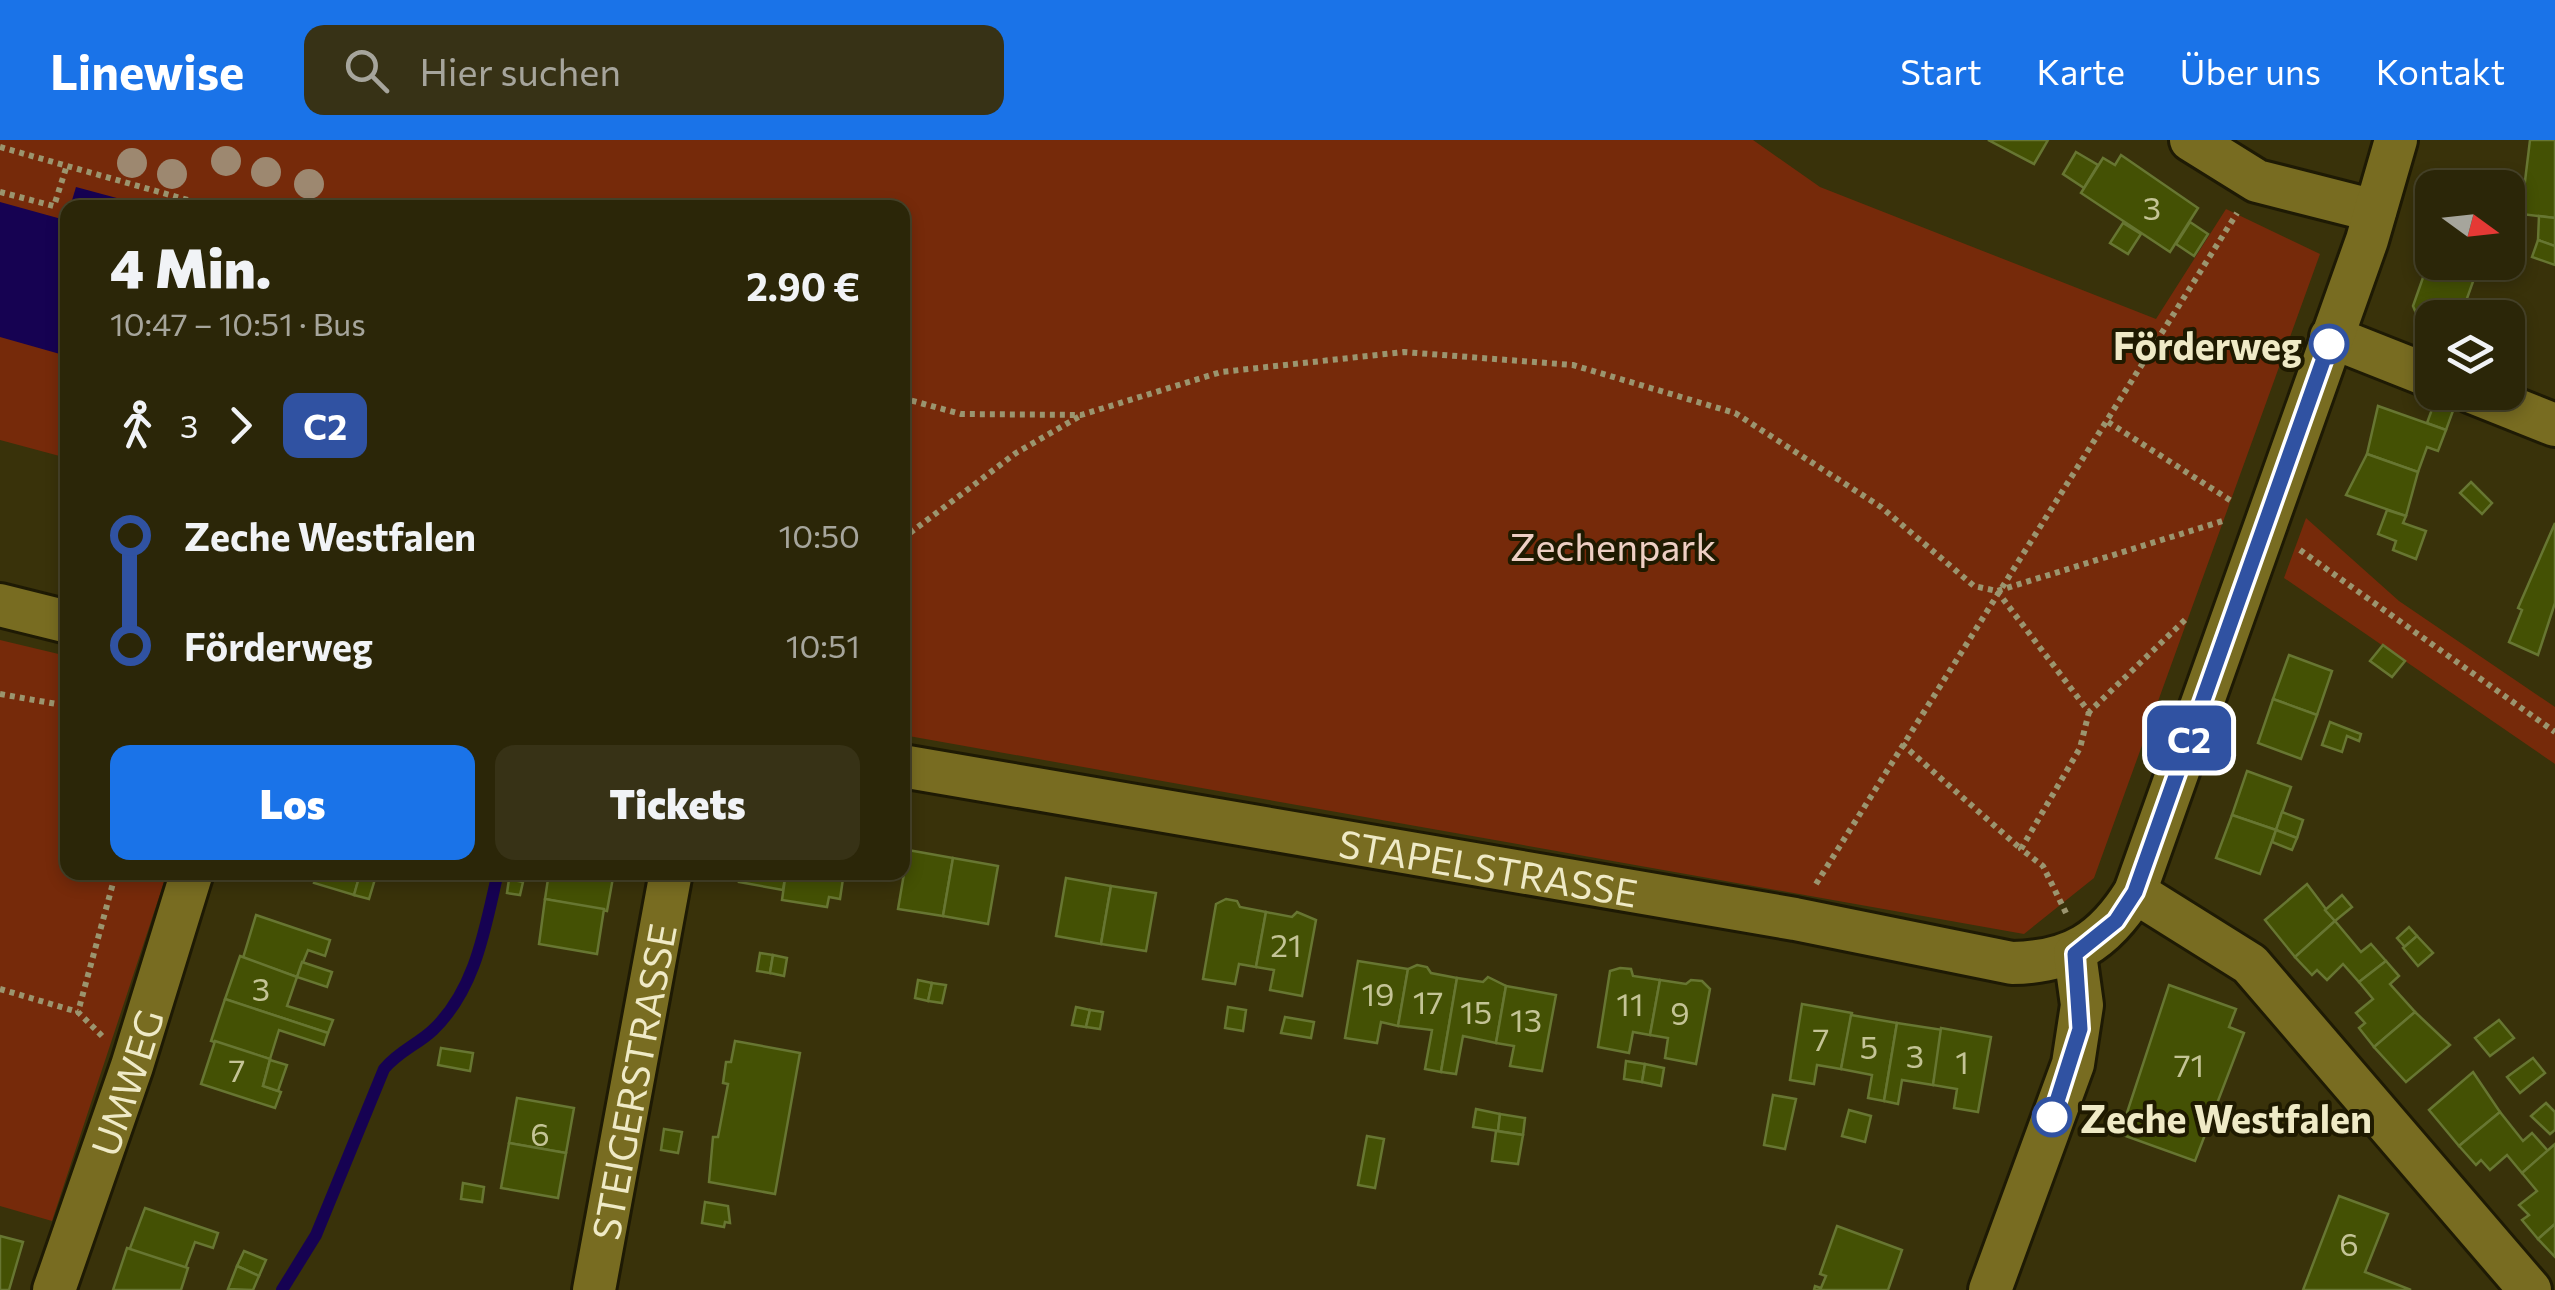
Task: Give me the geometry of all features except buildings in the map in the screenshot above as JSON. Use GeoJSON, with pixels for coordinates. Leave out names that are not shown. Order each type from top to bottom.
{"type":"FeatureCollection","features":[{"type":"Feature","properties":{"kind":"street"},"geometry":{"type":"LineString","coordinates":[[2191,140],[2257,181],[2375,210]]}},
{"type":"Feature","properties":{"kind":"street"},"geometry":{"type":"LineString","coordinates":[[1990,1290],[2073,1064],[2082,1004],[2075,954],[2116,921],[2135,892],[2331,337],[2396,140]]}},
{"type":"Feature","properties":{"kind":"street"},"geometry":{"type":"LineString","coordinates":[[2331,337],[2415,370]]}},
{"type":"Feature","properties":{"kind":"street"},"geometry":{"type":"LineString","coordinates":[[2517,410],[2555,425]]}},
{"type":"Feature","properties":{"kind":"street"},"geometry":{"type":"LineString","coordinates":[[0,605],[60,620]]}},
{"type":"Feature","properties":{"kind":"street","name":"STAPELSTRASSE"},"geometry":{"type":"LineString","coordinates":[[910,767],[1794,919],[2012,963],[2045,962],[2075,954]]}},
{"type":"Feature","properties":{"kind":"street","name":"UMWEG"},"geometry":{"type":"LineString","coordinates":[[54,1290],[132,1066],[190,880]]}},
{"type":"Feature","properties":{"kind":"street","name":"STEIGERSTRASSE"},"geometry":{"type":"LineString","coordinates":[[594,1290],[670,880]]}},
{"type":"Feature","properties":{"kind":"street"},"geometry":{"type":"LineString","coordinates":[[2135,892],[2250,964],[2530,1290]]}},
{"type":"Feature","properties":{"kind":"path"},"geometry":{"type":"LineString","coordinates":[[0,147],[188,200]]}},
{"type":"Feature","properties":{"kind":"path"},"geometry":{"type":"LineString","coordinates":[[0,192],[54,206],[67,165]]}},
{"type":"Feature","properties":{"kind":"path"},"geometry":{"type":"LineString","coordinates":[[1794,919],[2257,181]]}},
{"type":"Feature","properties":{"kind":"path"},"geometry":{"type":"LineString","coordinates":[[910,532],[1016,453],[1081,415],[1221,372],[1404,352],[1573,365],[1735,413],[1882,507],[1974,586],[1997,591],[2196,526],[2227,519],[2266,522]]}},
{"type":"Feature","properties":{"kind":"path"},"geometry":{"type":"LineString","coordinates":[[910,400],[961,414],[1081,415]]}},
{"type":"Feature","properties":{"kind":"path"},"geometry":{"type":"LineString","coordinates":[[2108,422],[2266,522],[2555,732]]}},
{"type":"Feature","properties":{"kind":"path"},"geometry":{"type":"LineString","coordinates":[[1997,591],[2090,712]]}},
{"type":"Feature","properties":{"kind":"path"},"geometry":{"type":"LineString","coordinates":[[2021,849],[2080,748],[2090,712],[2189,616],[2228,628]]}},
{"type":"Feature","properties":{"kind":"path"},"geometry":{"type":"LineString","coordinates":[[0,694],[60,705]]}},
{"type":"Feature","properties":{"kind":"path"},"geometry":{"type":"LineString","coordinates":[[1902,744],[2044,866],[2066,910],[2075,954]]}},
{"type":"Feature","properties":{"kind":"path"},"geometry":{"type":"LineString","coordinates":[[78,1012],[114,880]]}},
{"type":"Feature","properties":{"kind":"path"},"geometry":{"type":"LineString","coordinates":[[0,990],[78,1012],[132,1066]]}},
{"type":"Feature","properties":{"kind":"green space","name":"Zechenpark"},"geometry":{"type":"Polygon","coordinates":[[[0,140],[1753,140],[1820,187],[2156,319],[2226,209],[2320,254],[2094,878],[2024,934],[910,736],[910,200],[60,200],[60,456],[0,440],[0,140]]]}},
{"type":"Feature","properties":{"kind":"green space"},"geometry":{"type":"Polygon","coordinates":[[[2306,518],[2399,601],[2555,707],[2555,764],[2284,578],[2306,518]]]}},
{"type":"Feature","properties":{"kind":"green space"},"geometry":{"type":"Polygon","coordinates":[[[0,640],[60,654],[60,880],[165,880],[52,1221],[0,1206],[0,640]]]}},
{"type":"Feature","properties":{"kind":"shaded area"},"geometry":{"type":"Polygon","coordinates":[[[76,187],[124,200],[72,200],[76,187]]]}},
{"type":"Feature","properties":{"kind":"shaded area"},"geometry":{"type":"Polygon","coordinates":[[[0,202],[60,219],[60,354],[0,337],[0,202]]]}},
{"type":"Feature","properties":{"kind":"waterway"},"geometry":{"type":"LineString","coordinates":[[282,1290],[316,1235],[384,1069],[448,1014],[469,977],[496,880]]}},
{"type":"Feature","properties":{"kind":"bus line","name":"C2"},"geometry":{"type":"LineString","coordinates":[[2052,1117],[2073,1064],[2080,1029],[2082,1004],[2075,954],[2097,941],[2135,892],[2329,344]]}},
{"type":"Feature","properties":{"kind":"place","name":"Förderweg"},"geometry":{"type":"Point","coordinates":[2329,344]}},
{"type":"Feature","properties":{"kind":"place","name":"Zeche Westfalen"},"geometry":{"type":"Point","coordinates":[2052,1117]}}]}
